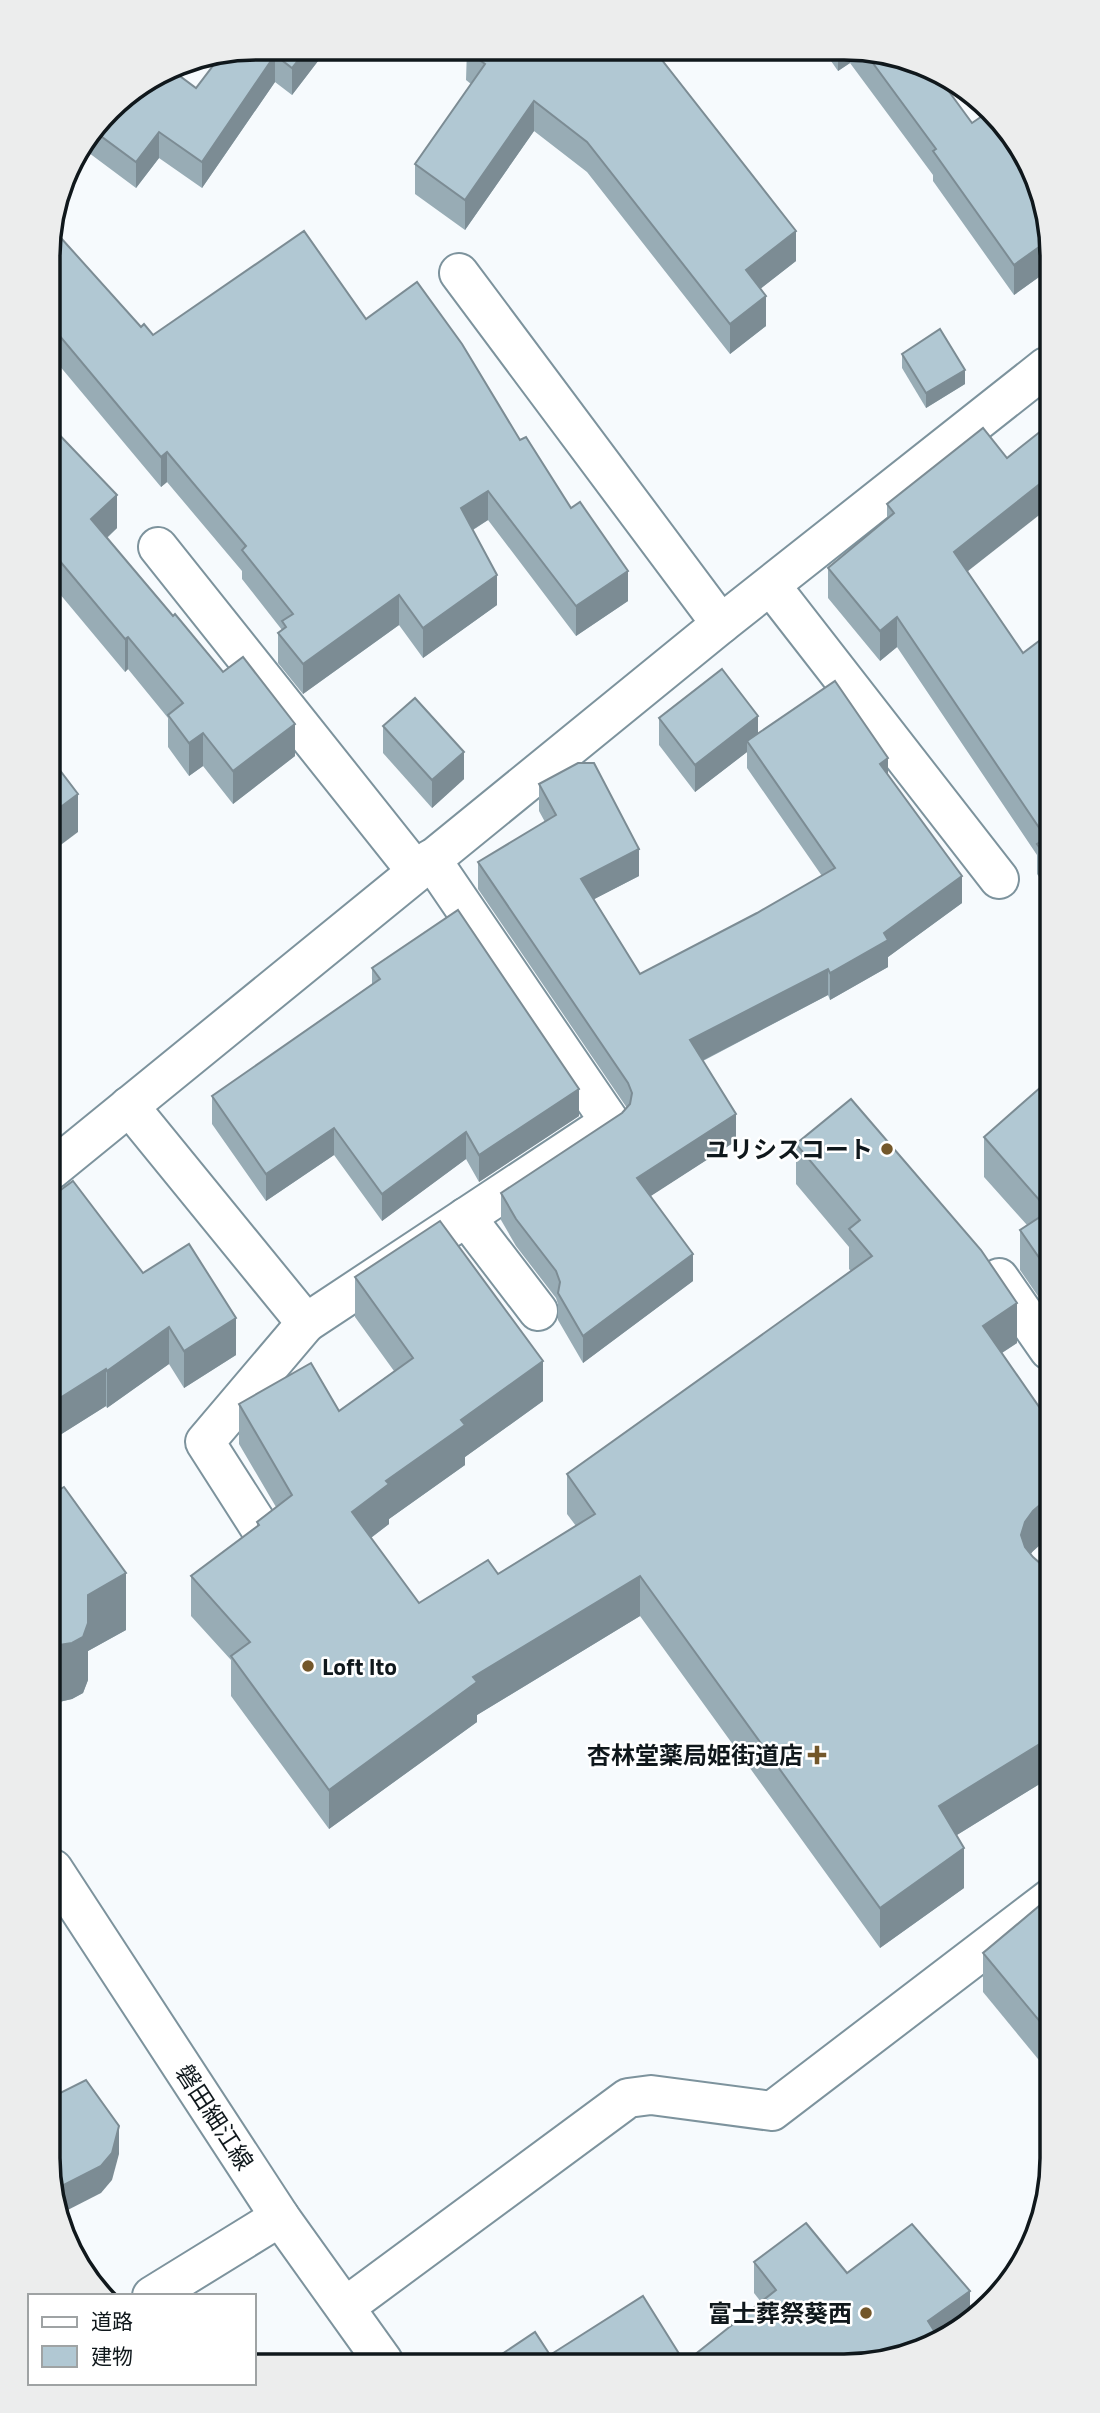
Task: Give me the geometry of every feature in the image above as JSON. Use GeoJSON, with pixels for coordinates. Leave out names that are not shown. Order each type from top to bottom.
{"type":"FeatureCollection","features":[{"type":"Feature","properties":{"kind":"street"},"geometry":{"type":"LineString","coordinates":[[459,273],[721,624]]}},
{"type":"Feature","properties":{"kind":"street"},"geometry":{"type":"LineString","coordinates":[[60,1163],[721,624],[1040,375]]}},
{"type":"Feature","properties":{"kind":"street"},"geometry":{"type":"LineString","coordinates":[[158,547],[423,865],[610,1122],[306,1323],[205,1442],[260,1528]]}},
{"type":"Feature","properties":{"kind":"street"},"geometry":{"type":"LineString","coordinates":[[771,586],[999,879]]}},
{"type":"Feature","properties":{"kind":"street"},"geometry":{"type":"LineString","coordinates":[[129,1106],[306,1323]]}},
{"type":"Feature","properties":{"kind":"street"},"geometry":{"type":"LineString","coordinates":[[466,1217],[538,1311]]}},
{"type":"Feature","properties":{"kind":"street"},"geometry":{"type":"LineString","coordinates":[[999,1278],[1040,1337]]}},
{"type":"Feature","properties":{"kind":"street","name":"磐田細江線"},"geometry":{"type":"LineString","coordinates":[[59,1878],[280,2217],[378,2354]]}},
{"type":"Feature","properties":{"kind":"street"},"geometry":{"type":"LineString","coordinates":[[345,2307],[628,2098],[651,2095],[772,2111],[1040,1906]]}},
{"type":"Feature","properties":{"kind":"street"},"geometry":{"type":"LineString","coordinates":[[155,2294],[280,2217]]}},
{"type":"Feature","properties":{"kind":"building"},"geometry":{"type":"Polygon","coordinates":[[[272,59],[202,162],[159,132],[136,162],[100,136],[126,108],[169,80],[179,76],[196,88],[215,64],[272,59]]]}},
{"type":"Feature","properties":{"kind":"building"},"geometry":{"type":"Polygon","coordinates":[[[280,59],[299,59],[292,68],[280,59]]]}},
{"type":"Feature","properties":{"kind":"building"},"geometry":{"type":"Polygon","coordinates":[[[478,59],[661,59],[796,231],[746,270],[766,296],[730,324],[587,142],[534,101],[465,200],[415,164],[485,64],[478,59]]]}},
{"type":"Feature","properties":{"kind":"building"},"geometry":{"type":"Polygon","coordinates":[[[872,61],[907,70],[931,80],[948,90],[972,123],[982,116],[992,126],[1026,181],[1034,205],[1040,247],[1014,265],[933,151],[936,149],[872,61]]]}},
{"type":"Feature","properties":{"kind":"building"},"geometry":{"type":"Polygon","coordinates":[[[304,231],[366,319],[417,282],[462,344],[520,440],[526,437],[571,508],[580,502],[628,571],[576,606],[488,491],[461,508],[497,575],[423,628],[399,595],[303,664],[278,633],[286,627],[282,621],[293,614],[242,550],[246,546],[167,452],[161,457],[60,336],[61,238],[141,327],[144,324],[153,335],[304,231]]]}},
{"type":"Feature","properties":{"kind":"building"},"geometry":{"type":"Polygon","coordinates":[[[940,329],[965,370],[926,393],[902,354],[940,329]]]}},
{"type":"Feature","properties":{"kind":"building"},"geometry":{"type":"Polygon","coordinates":[[[983,428],[1007,458],[1040,432],[1040,484],[954,552],[1023,653],[1040,640],[1040,829],[897,617],[880,631],[828,568],[894,513],[887,504],[983,428]]]}},
{"type":"Feature","properties":{"kind":"building"},"geometry":{"type":"Polygon","coordinates":[[[60,435],[117,495],[91,519],[223,672],[243,657],[295,724],[233,771],[203,733],[189,743],[168,715],[183,703],[128,637],[125,639],[60,561],[60,435]]]}},
{"type":"Feature","properties":{"kind":"building"},"geometry":{"type":"Polygon","coordinates":[[[722,669],[758,716],[695,765],[659,718],[722,669]]]}},
{"type":"Feature","properties":{"kind":"building"},"geometry":{"type":"Polygon","coordinates":[[[835,681],[888,758],[880,764],[962,876],[884,933],[888,940],[830,973],[828,969],[690,1040],[736,1114],[637,1178],[693,1254],[583,1336],[558,1293],[560,1282],[556,1271],[516,1219],[501,1193],[622,1113],[630,1104],[632,1093],[628,1083],[478,862],[556,815],[539,784],[578,763],[594,763],[639,849],[581,879],[640,974],[757,913],[835,868],[747,741],[835,681]]]}},
{"type":"Feature","properties":{"kind":"building"},"geometry":{"type":"Polygon","coordinates":[[[415,698],[464,752],[432,780],[383,726],[415,698]]]}},
{"type":"Feature","properties":{"kind":"building"},"geometry":{"type":"Polygon","coordinates":[[[60,770],[78,794],[60,808],[60,770]]]}},
{"type":"Feature","properties":{"kind":"building"},"geometry":{"type":"Polygon","coordinates":[[[458,910],[579,1089],[479,1155],[466,1132],[382,1194],[334,1128],[266,1174],[212,1096],[380,979],[372,968],[458,910]]]}},
{"type":"Feature","properties":{"kind":"building"},"geometry":{"type":"Polygon","coordinates":[[[1040,1088],[1040,1201],[984,1137],[1040,1088]]]}},
{"type":"Feature","properties":{"kind":"building"},"geometry":{"type":"Polygon","coordinates":[[[851,1099],[981,1250],[1017,1303],[983,1326],[1040,1408],[1040,1505],[1025,1522],[1021,1535],[1025,1547],[1040,1563],[1040,1744],[939,1806],[964,1848],[880,1908],[640,1576],[473,1677],[477,1682],[329,1790],[231,1656],[250,1642],[191,1576],[259,1525],[257,1522],[292,1495],[239,1404],[311,1363],[339,1411],[413,1358],[355,1277],[440,1221],[543,1361],[461,1420],[465,1425],[386,1481],[389,1484],[352,1512],[419,1603],[488,1560],[498,1574],[595,1514],[567,1474],[872,1256],[849,1229],[860,1220],[796,1144],[851,1099]]]}},
{"type":"Feature","properties":{"kind":"building"},"geometry":{"type":"Polygon","coordinates":[[[73,1181],[143,1273],[189,1244],[236,1318],[184,1351],[169,1327],[107,1371],[106,1369],[59,1398],[60,1191],[73,1181]]]}},
{"type":"Feature","properties":{"kind":"building"},"geometry":{"type":"Polygon","coordinates":[[[1040,1217],[1040,1259],[1020,1230],[1040,1217]]]}},
{"type":"Feature","properties":{"kind":"building"},"geometry":{"type":"Polygon","coordinates":[[[64,1487],[126,1573],[88,1595],[88,1623],[83,1637],[72,1643],[59,1645],[59,1490],[64,1487]]]}},
{"type":"Feature","properties":{"kind":"building"},"geometry":{"type":"Polygon","coordinates":[[[1040,1905],[1040,2022],[983,1953],[1040,1905]]]}},
{"type":"Feature","properties":{"kind":"building"},"geometry":{"type":"Polygon","coordinates":[[[86,2080],[119,2126],[112,2153],[101,2166],[62,2186],[59,2157],[59,2093],[86,2080]]]}},
{"type":"Feature","properties":{"kind":"building"},"geometry":{"type":"Polygon","coordinates":[[[806,2223],[847,2273],[912,2224],[970,2291],[928,2321],[934,2331],[895,2347],[844,2354],[696,2354],[776,2290],[754,2262],[806,2223]]]}},
{"type":"Feature","properties":{"kind":"building"},"geometry":{"type":"Polygon","coordinates":[[[643,2296],[679,2354],[552,2354],[643,2296]]]}},
{"type":"Feature","properties":{"kind":"building"},"geometry":{"type":"Polygon","coordinates":[[[535,2332],[549,2354],[502,2354],[535,2332]]]}},
{"type":"Feature","properties":{"kind":"place","name":"ユリシスコート"},"geometry":{"type":"Point","coordinates":[887,1149]}},
{"type":"Feature","properties":{"kind":"place","name":"Loft Ito"},"geometry":{"type":"Point","coordinates":[308,1666]}},
{"type":"Feature","properties":{"kind":"place","name":"杏林堂薬局姫街道店"},"geometry":{"type":"Point","coordinates":[817,1755]}},
{"type":"Feature","properties":{"kind":"place","name":"富士葬祭葵西"},"geometry":{"type":"Point","coordinates":[866,2313]}}]}
